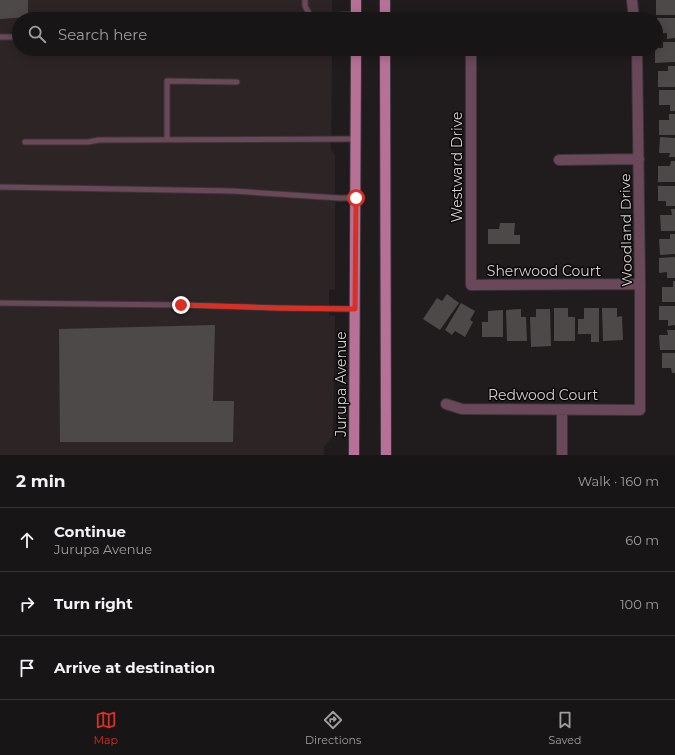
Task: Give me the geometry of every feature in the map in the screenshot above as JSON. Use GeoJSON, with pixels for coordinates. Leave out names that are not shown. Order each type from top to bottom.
{"type":"FeatureCollection","features":[{"type":"Feature","properties":{"kind":"main road"},"geometry":{"type":"LineString","coordinates":[[356,0],[356,12]]}},
{"type":"Feature","properties":{"kind":"main road"},"geometry":{"type":"LineString","coordinates":[[385,0],[385,12]]}},
{"type":"Feature","properties":{"kind":"main road","name":"Jurupa Avenue"},"geometry":{"type":"LineString","coordinates":[[354,455],[356,56]]}},
{"type":"Feature","properties":{"kind":"main road"},"geometry":{"type":"LineString","coordinates":[[385,56],[386,455]]}},
{"type":"Feature","properties":{"kind":"street"},"geometry":{"type":"LineString","coordinates":[[632,0],[633,12]]}},
{"type":"Feature","properties":{"kind":"street","name":"Westward Drive"},"geometry":{"type":"LineString","coordinates":[[471,56],[471,285]]}},
{"type":"Feature","properties":{"kind":"street","name":"Woodland Drive"},"geometry":{"type":"LineString","coordinates":[[637,56],[640,410]]}},
{"type":"Feature","properties":{"kind":"street"},"geometry":{"type":"LineString","coordinates":[[559,160],[639,159]]}},
{"type":"Feature","properties":{"kind":"street","name":"Sherwood Court"},"geometry":{"type":"LineString","coordinates":[[471,285],[640,284]]}},
{"type":"Feature","properties":{"kind":"street","name":"Redwood Court"},"geometry":{"type":"LineString","coordinates":[[446,404],[462,409],[640,410]]}},
{"type":"Feature","properties":{"kind":"street"},"geometry":{"type":"LineString","coordinates":[[562,410],[562,455]]}},
{"type":"Feature","properties":{"kind":"lane"},"geometry":{"type":"LineString","coordinates":[[305,0],[305,6],[308,12]]}},
{"type":"Feature","properties":{"kind":"lane"},"geometry":{"type":"LineString","coordinates":[[0,37],[12,37]]}},
{"type":"Feature","properties":{"kind":"lane"},"geometry":{"type":"LineString","coordinates":[[167,140],[167,81],[237,82]]}},
{"type":"Feature","properties":{"kind":"lane"},"geometry":{"type":"LineString","coordinates":[[25,142],[88,142],[99,140],[356,139]]}},
{"type":"Feature","properties":{"kind":"lane"},"geometry":{"type":"LineString","coordinates":[[0,187],[233,191],[356,198]]}},
{"type":"Feature","properties":{"kind":"lane"},"geometry":{"type":"LineString","coordinates":[[0,303],[355,309]]}},
{"type":"Feature","properties":{"kind":"shaded area"},"geometry":{"type":"Polygon","coordinates":[[[0,0],[332,0],[332,12],[12,12],[12,56],[332,56],[331,150],[335,155],[335,289],[329,290],[329,315],[335,316],[333,436],[324,447],[324,455],[0,455],[0,0]]]}},
{"type":"Feature","properties":{"kind":"building"},"geometry":{"type":"Polygon","coordinates":[[[0,0],[28,0],[28,12],[12,12],[12,18],[0,19],[0,0]]]}},
{"type":"Feature","properties":{"kind":"building"},"geometry":{"type":"Polygon","coordinates":[[[656,0],[675,0],[675,15],[663,15],[663,12],[656,12],[656,0]]]}},
{"type":"Feature","properties":{"kind":"building"},"geometry":{"type":"Polygon","coordinates":[[[663,18],[675,18],[675,38],[667,39],[667,33],[663,33],[663,18]]]}},
{"type":"Feature","properties":{"kind":"building"},"geometry":{"type":"Polygon","coordinates":[[[663,42],[675,42],[675,62],[655,63],[655,56],[663,56],[663,42]]]}},
{"type":"Feature","properties":{"kind":"building"},"geometry":{"type":"Polygon","coordinates":[[[668,66],[675,66],[675,87],[658,87],[658,71],[668,71],[668,66]]]}},
{"type":"Feature","properties":{"kind":"building"},"geometry":{"type":"Polygon","coordinates":[[[659,90],[675,90],[675,111],[670,111],[670,105],[659,105],[659,90]]]}},
{"type":"Feature","properties":{"kind":"building"},"geometry":{"type":"Polygon","coordinates":[[[669,114],[675,114],[675,135],[659,135],[659,120],[669,120],[669,114]]]}},
{"type":"Feature","properties":{"kind":"building"},"geometry":{"type":"Polygon","coordinates":[[[660,137],[675,138],[675,157],[669,157],[670,153],[659,153],[660,137]]]}},
{"type":"Feature","properties":{"kind":"building"},"geometry":{"type":"Polygon","coordinates":[[[671,161],[675,161],[675,182],[658,182],[658,166],[670,166],[671,161]]]}},
{"type":"Feature","properties":{"kind":"building"},"geometry":{"type":"Polygon","coordinates":[[[658,186],[675,186],[675,206],[666,206],[666,201],[658,201],[658,186]]]}},
{"type":"Feature","properties":{"kind":"building"},"geometry":{"type":"Polygon","coordinates":[[[671,209],[675,209],[675,231],[661,231],[660,215],[672,215],[671,209]]]}},
{"type":"Feature","properties":{"kind":"building"},"geometry":{"type":"Polygon","coordinates":[[[500,223],[515,223],[514,235],[520,235],[520,244],[488,244],[488,229],[499,229],[500,223]]]}},
{"type":"Feature","properties":{"kind":"building"},"geometry":{"type":"Polygon","coordinates":[[[670,234],[675,234],[675,254],[660,255],[659,239],[670,239],[670,234]]]}},
{"type":"Feature","properties":{"kind":"building"},"geometry":{"type":"Polygon","coordinates":[[[675,257],[675,278],[667,278],[667,272],[659,273],[659,258],[675,257]]]}},
{"type":"Feature","properties":{"kind":"building"},"geometry":{"type":"Polygon","coordinates":[[[673,281],[675,281],[675,302],[662,302],[662,287],[673,287],[673,281]]]}},
{"type":"Feature","properties":{"kind":"building"},"geometry":{"type":"Polygon","coordinates":[[[447,294],[459,303],[440,330],[423,319],[437,298],[442,301],[447,294]]]}},
{"type":"Feature","properties":{"kind":"building"},"geometry":{"type":"Polygon","coordinates":[[[461,303],[475,311],[470,320],[473,322],[465,337],[455,331],[452,335],[445,330],[461,303]]]}},
{"type":"Feature","properties":{"kind":"building"},"geometry":{"type":"Polygon","coordinates":[[[659,306],[675,306],[675,325],[668,326],[668,320],[659,320],[659,306]]]}},
{"type":"Feature","properties":{"kind":"building"},"geometry":{"type":"Polygon","coordinates":[[[554,308],[568,308],[568,317],[575,317],[575,341],[554,341],[554,308]]]}},
{"type":"Feature","properties":{"kind":"building"},"geometry":{"type":"Polygon","coordinates":[[[584,308],[599,308],[599,342],[591,342],[591,334],[578,334],[578,319],[584,319],[584,308]]]}},
{"type":"Feature","properties":{"kind":"building"},"geometry":{"type":"Polygon","coordinates":[[[602,308],[617,308],[617,317],[622,316],[623,340],[603,341],[602,308]]]}},
{"type":"Feature","properties":{"kind":"building"},"geometry":{"type":"Polygon","coordinates":[[[521,309],[521,317],[526,317],[527,341],[507,341],[506,310],[521,309]]]}},
{"type":"Feature","properties":{"kind":"building"},"geometry":{"type":"Polygon","coordinates":[[[536,309],[550,309],[551,346],[531,347],[530,317],[536,317],[536,309]]]}},
{"type":"Feature","properties":{"kind":"building"},"geometry":{"type":"Polygon","coordinates":[[[503,310],[503,337],[482,337],[482,322],[488,322],[488,311],[503,310]]]}},
{"type":"Feature","properties":{"kind":"building"},"geometry":{"type":"Polygon","coordinates":[[[215,325],[213,401],[234,401],[233,442],[60,442],[59,329],[215,325]]]}},
{"type":"Feature","properties":{"kind":"building"},"geometry":{"type":"Polygon","coordinates":[[[667,330],[675,330],[675,350],[660,350],[659,335],[668,335],[667,330]]]}},
{"type":"Feature","properties":{"kind":"building"},"geometry":{"type":"Polygon","coordinates":[[[662,353],[675,353],[675,373],[672,373],[671,368],[662,368],[662,353]]]}},
{"type":"Feature","properties":{"kind":"route"},"geometry":{"type":"LineString","coordinates":[[181,305],[355,309],[356,198]]}}]}
